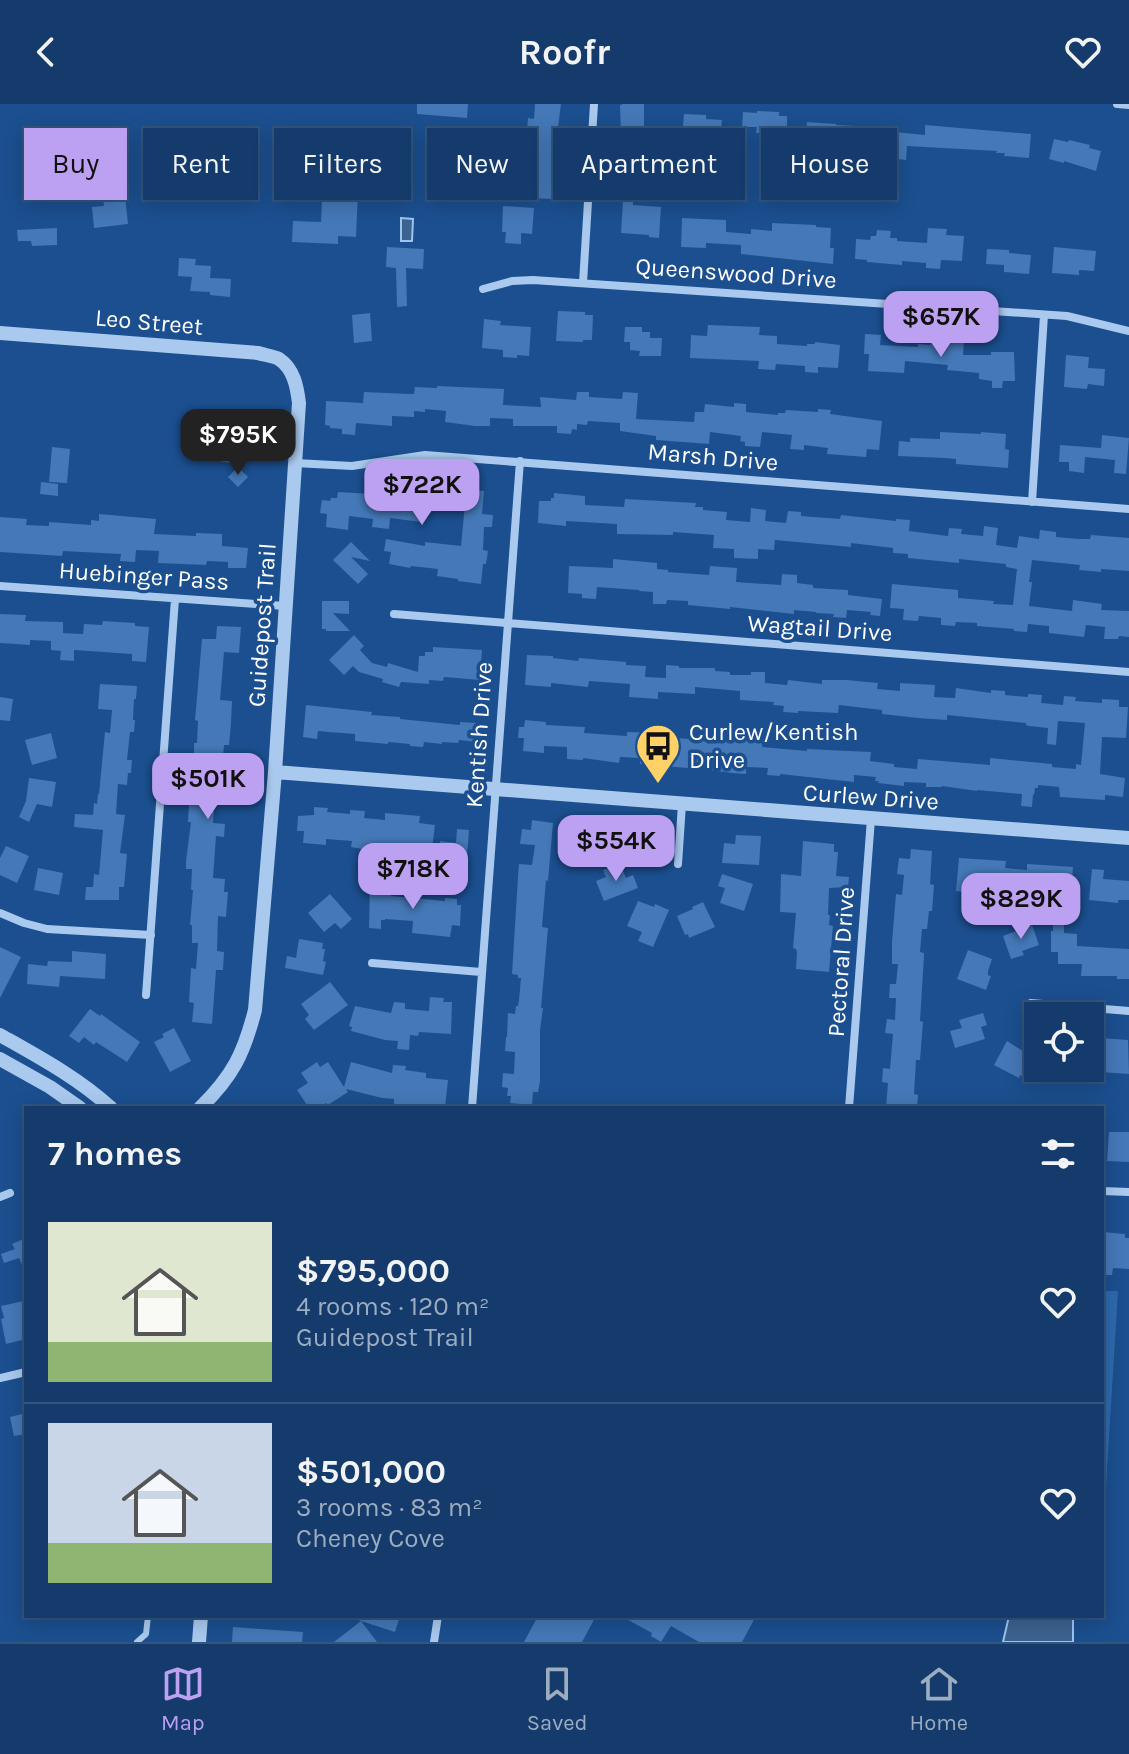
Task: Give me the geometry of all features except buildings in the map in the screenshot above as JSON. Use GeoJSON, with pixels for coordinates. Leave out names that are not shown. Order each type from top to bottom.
{"type":"FeatureCollection","features":[{"type":"Feature","properties":{"kind":"street"},"geometry":{"type":"LineString","coordinates":[[583,283],[594,104]]}},
{"type":"Feature","properties":{"kind":"street"},"geometry":{"type":"LineString","coordinates":[[1117,104],[1129,105]]}},
{"type":"Feature","properties":{"kind":"street","name":"Queenswood Drive"},"geometry":{"type":"LineString","coordinates":[[483,289],[512,281],[583,283],[1067,316],[1129,331]]}},
{"type":"Feature","properties":{"kind":"street"},"geometry":{"type":"LineString","coordinates":[[1032,502],[1044,315]]}},
{"type":"Feature","properties":{"kind":"street","name":"Leo Street"},"geometry":{"type":"LineString","coordinates":[[0,333],[258,353],[278,359],[289,370]]}},
{"type":"Feature","properties":{"kind":"street","name":"Guidepost Trail"},"geometry":{"type":"LineString","coordinates":[[202,1106],[235,1068],[255,1010],[275,772],[299,403],[297,383],[289,370]]}},
{"type":"Feature","properties":{"kind":"street","name":"Marsh Drive"},"geometry":{"type":"LineString","coordinates":[[295,463],[352,466],[425,455],[1129,509]]}},
{"type":"Feature","properties":{"kind":"street","name":"Kentish Drive"},"geometry":{"type":"LineString","coordinates":[[472,1106],[520,461]]}},
{"type":"Feature","properties":{"kind":"street","name":"Huebinger Pass"},"geometry":{"type":"LineString","coordinates":[[0,586],[285,606]]}},
{"type":"Feature","properties":{"kind":"street"},"geometry":{"type":"LineString","coordinates":[[146,995],[175,599]]}},
{"type":"Feature","properties":{"kind":"street","name":"Wagtail Drive"},"geometry":{"type":"LineString","coordinates":[[394,614],[1129,672]]}},
{"type":"Feature","properties":{"kind":"street","name":"Curlew Drive"},"geometry":{"type":"LineString","coordinates":[[275,772],[1129,838]]}},
{"type":"Feature","properties":{"kind":"street"},"geometry":{"type":"LineString","coordinates":[[678,864],[682,804]]}},
{"type":"Feature","properties":{"kind":"street","name":"Pectoral Drive"},"geometry":{"type":"LineString","coordinates":[[849,1106],[871,819]]}},
{"type":"Feature","properties":{"kind":"street"},"geometry":{"type":"LineString","coordinates":[[0,913],[47,929],[151,935]]}},
{"type":"Feature","properties":{"kind":"street"},"geometry":{"type":"LineString","coordinates":[[372,963],[481,972]]}},
{"type":"Feature","properties":{"kind":"street"},"geometry":{"type":"LineString","coordinates":[[1104,1009],[1129,1011]]}},
{"type":"Feature","properties":{"kind":"street"},"geometry":{"type":"LineString","coordinates":[[0,1035],[62,1071],[108,1106]]}},
{"type":"Feature","properties":{"kind":"street"},"geometry":{"type":"LineString","coordinates":[[0,1059],[77,1106]]}},
{"type":"Feature","properties":{"kind":"street"},"geometry":{"type":"LineString","coordinates":[[1104,1191],[1129,1192]]}},
{"type":"Feature","properties":{"kind":"street"},"geometry":{"type":"LineString","coordinates":[[0,1197],[10,1193]]}},
{"type":"Feature","properties":{"kind":"street"},"geometry":{"type":"LineString","coordinates":[[0,1378],[24,1372]]}},
{"type":"Feature","properties":{"kind":"street"},"geometry":{"type":"LineString","coordinates":[[199,1642],[201,1618]]}},
{"type":"Feature","properties":{"kind":"street"},"geometry":{"type":"LineString","coordinates":[[434,1642],[438,1618]]}},
{"type":"Feature","properties":{"kind":"lane"},"geometry":{"type":"LineString","coordinates":[[140,1641],[146,1634],[148,1618]]}},
{"type":"Feature","properties":{"kind":"shaded area"},"geometry":{"type":"Polygon","coordinates":[[[401,218],[413,219],[412,241],[401,241],[401,218]]]}},
{"type":"Feature","properties":{"kind":"shaded area"},"geometry":{"type":"Polygon","coordinates":[[[1104,1291],[1118,1291],[1104,1519],[1104,1291]]]}},
{"type":"Feature","properties":{"kind":"shaded area"},"geometry":{"type":"Polygon","coordinates":[[[1009,1618],[1073,1620],[1073,1642],[1003,1642],[1009,1618]]]}},
{"type":"Feature","properties":{"kind":"place","name":"Curlew/Kentish Drive"},"geometry":{"type":"Point","coordinates":[658,785]}}]}
